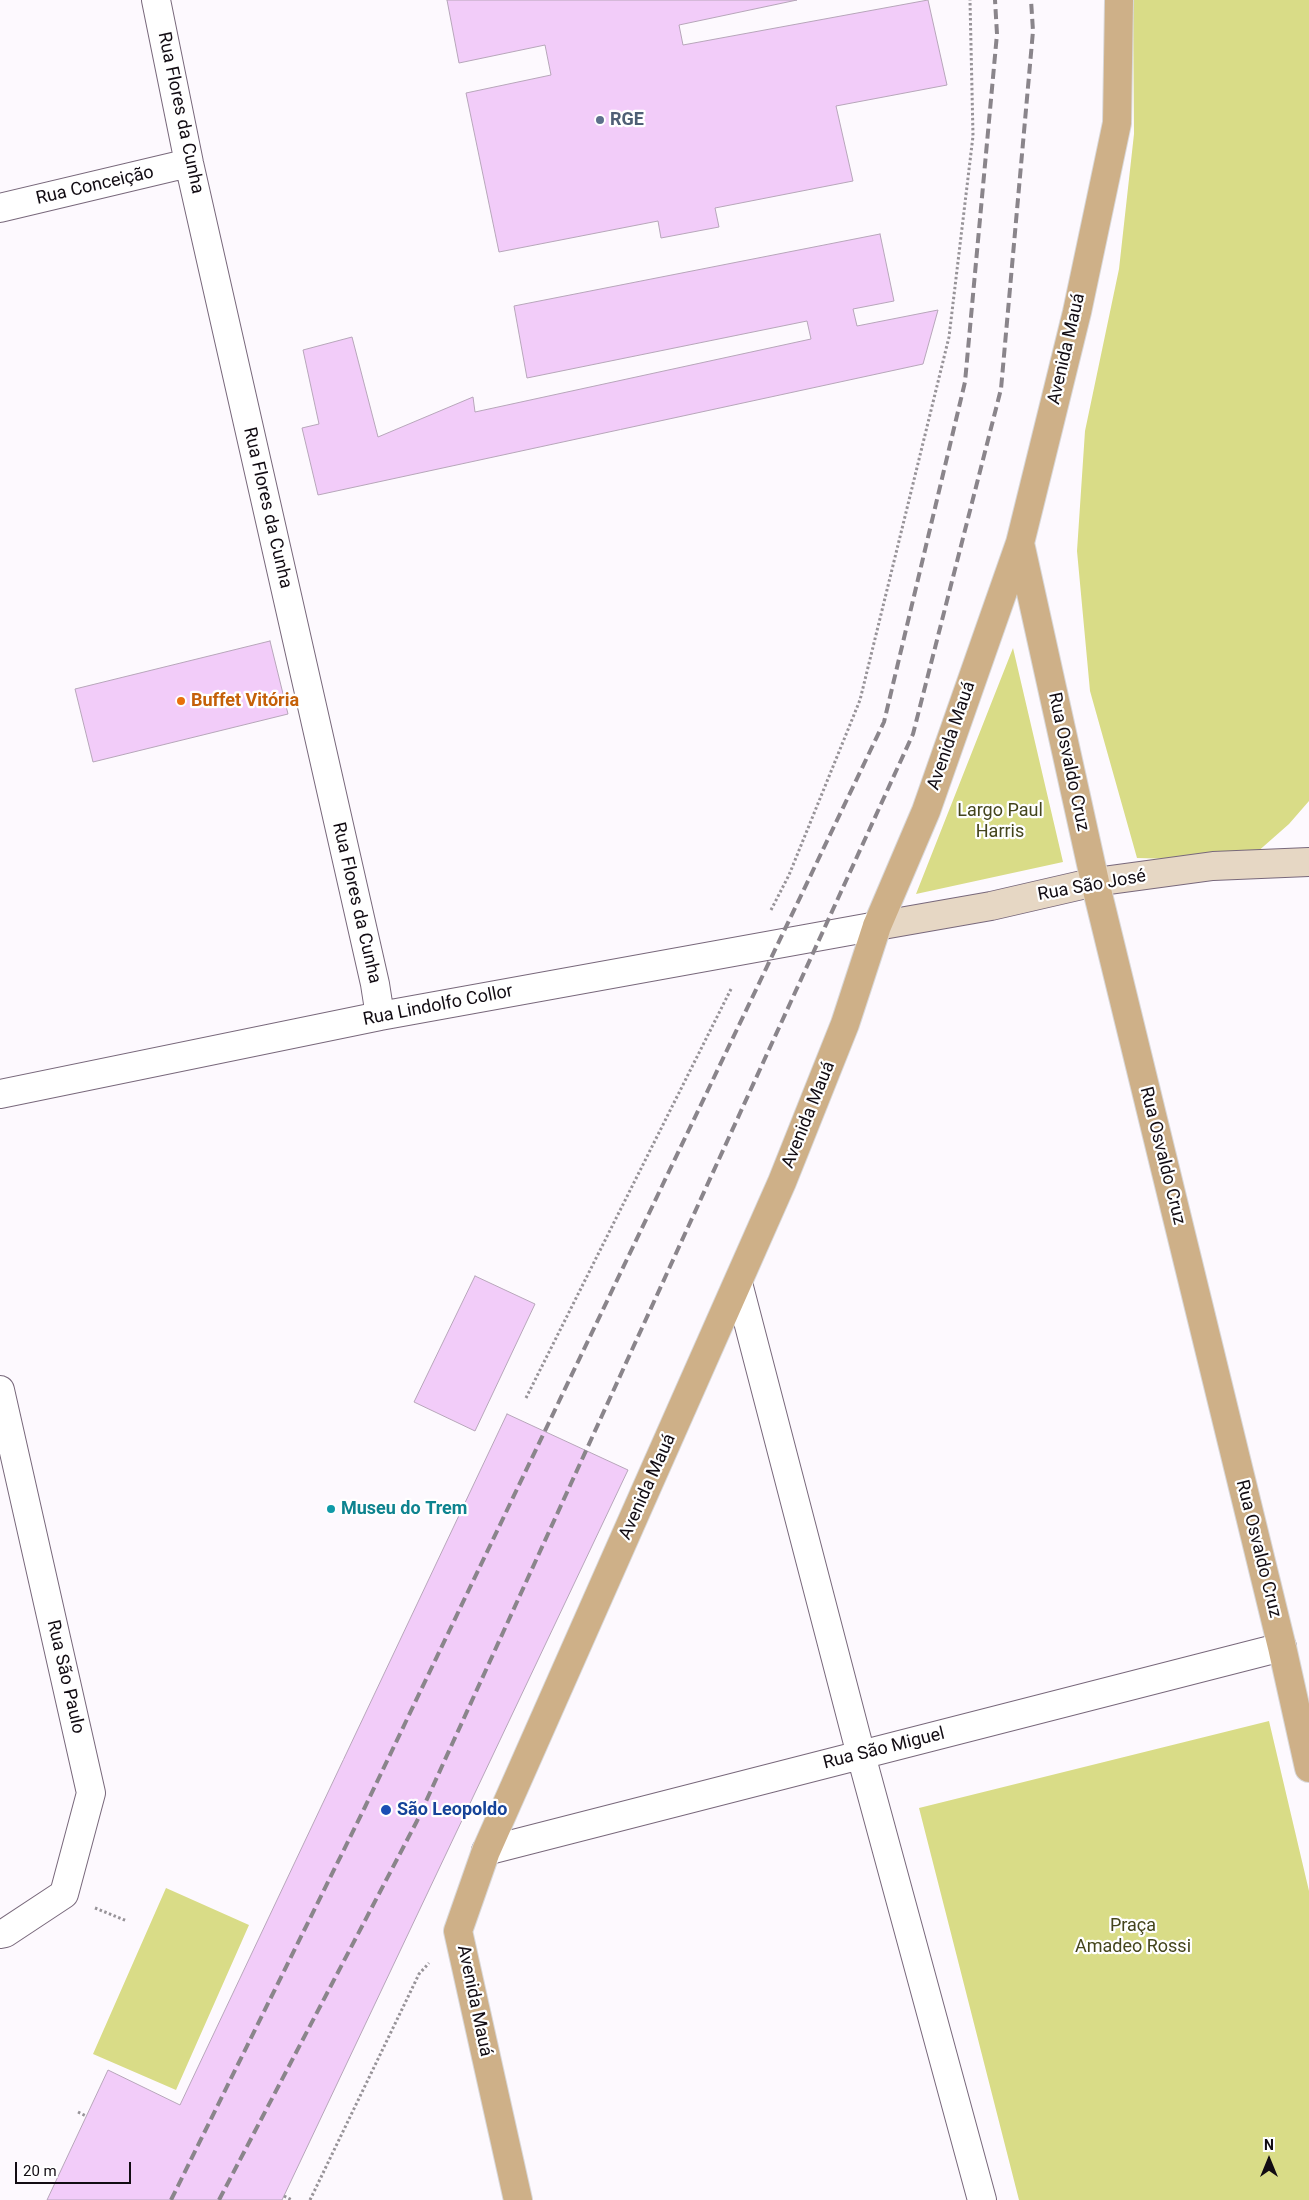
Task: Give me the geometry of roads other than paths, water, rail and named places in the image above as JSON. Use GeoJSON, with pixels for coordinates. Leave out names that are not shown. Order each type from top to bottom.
{"type":"FeatureCollection","features":[{"type":"Feature","properties":{"kind":"main road","name":"Avenida Mauá"},"geometry":{"type":"LineString","coordinates":[[518,2200],[458,1931],[486,1851],[782,1182],[845,1024],[877,926],[926,811],[1020,543],[1077,312],[1117,123],[1119,0]]}},
{"type":"Feature","properties":{"kind":"main road","name":"Rua Osvaldo Cruz"},"geometry":{"type":"LineString","coordinates":[[1020,543],[1095,882],[1282,1647],[1309,1768]]}},
{"type":"Feature","properties":{"kind":"street","name":"Rua Flores da Cunha"},"geometry":{"type":"LineString","coordinates":[[156,0],[189,163],[375,984],[380,1016]]}},
{"type":"Feature","properties":{"kind":"street","name":"Rua Conceição"},"geometry":{"type":"LineString","coordinates":[[0,208],[189,163]]}},
{"type":"Feature","properties":{"kind":"street","name":"Rua São José"},"geometry":{"type":"LineString","coordinates":[[877,926],[991,906],[1095,882],[1213,866],[1309,862]]}},
{"type":"Feature","properties":{"kind":"street","name":"Rua Lindolfo Collor"},"geometry":{"type":"LineString","coordinates":[[0,1094],[380,1016],[877,926]]}},
{"type":"Feature","properties":{"kind":"street"},"geometry":{"type":"LineString","coordinates":[[738,1284],[861,1755],[982,2200]]}},
{"type":"Feature","properties":{"kind":"street","name":"Rua São Paulo"},"geometry":{"type":"LineString","coordinates":[[0,1390],[91,1793],[64,1894],[3,1934]]}},
{"type":"Feature","properties":{"kind":"street","name":"Rua São Miguel"},"geometry":{"type":"LineString","coordinates":[[486,1851],[1282,1647]]}},
{"type":"Feature","properties":{"kind":"railway"},"geometry":{"type":"LineString","coordinates":[[171,2200],[365,1807],[884,722],[965,382],[997,34],[995,0]]}},
{"type":"Feature","properties":{"kind":"railway"},"geometry":{"type":"LineString","coordinates":[[219,2200],[417,1821],[913,734],[1001,389],[1033,31],[1031,0]]}},
{"type":"Feature","properties":{"kind":"place","name":"RGE"},"geometry":{"type":"Point","coordinates":[600,120]}},
{"type":"Feature","properties":{"kind":"place","name":"Buffet Vitória"},"geometry":{"type":"Point","coordinates":[181,701]}},
{"type":"Feature","properties":{"kind":"place","name":"Museu do Trem"},"geometry":{"type":"Point","coordinates":[331,1509]}},
{"type":"Feature","properties":{"kind":"place","name":"São Leopoldo"},"geometry":{"type":"Point","coordinates":[386,1810]}},
{"type":"Feature","properties":{"kind":"park label","name":"Largo Paul Harris"},"geometry":{"type":"Point","coordinates":[1000,821]}},
{"type":"Feature","properties":{"kind":"park label","name":"Praça Amadeo Rossi"},"geometry":{"type":"Point","coordinates":[1133,1936]}}]}
